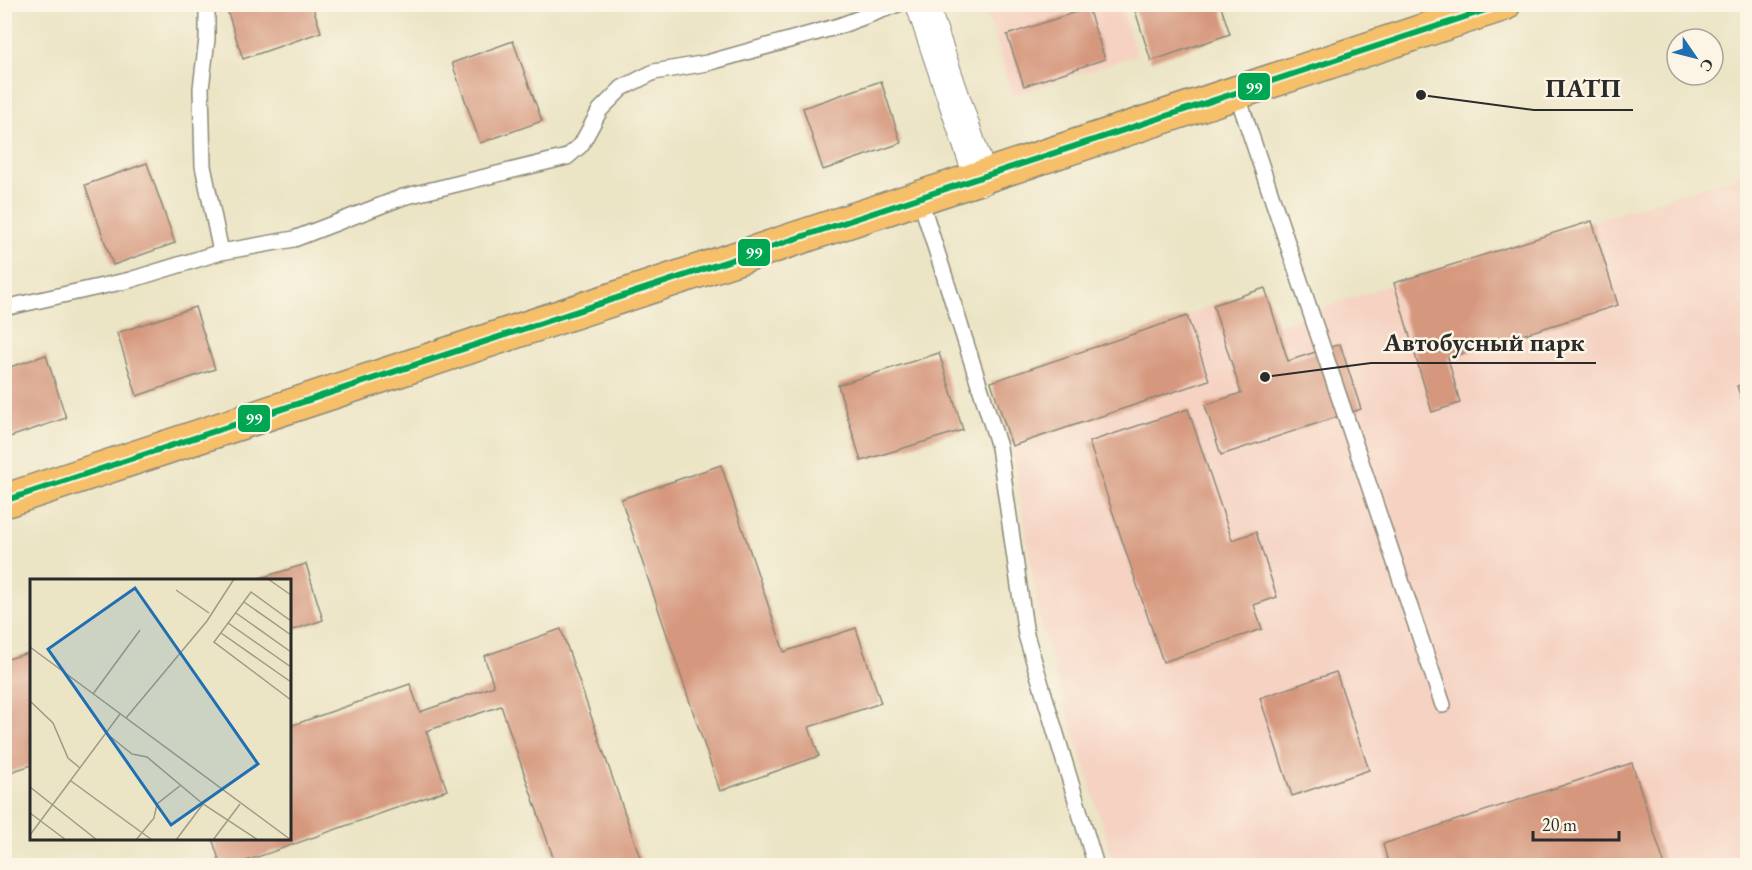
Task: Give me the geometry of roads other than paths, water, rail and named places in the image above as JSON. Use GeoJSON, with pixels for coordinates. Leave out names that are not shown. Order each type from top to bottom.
{"type":"FeatureCollection","features":[{"type":"Feature","properties":{"kind":"highway"},"geometry":{"type":"LineString","coordinates":[[4,501],[1504,4]]}},
{"type":"Feature","properties":{"kind":"street"},"geometry":{"type":"LineString","coordinates":[[922,4],[981,179]]}},
{"type":"Feature","properties":{"kind":"lane"},"geometry":{"type":"LineString","coordinates":[[207,4],[207,39],[201,88],[203,166],[221,252]]}},
{"type":"Feature","properties":{"kind":"lane"},"geometry":{"type":"LineString","coordinates":[[4,308],[130,280],[221,252],[294,239],[403,197],[567,157],[580,145],[600,110],[622,88],[654,72],[707,63],[839,26],[898,4]]}},
{"type":"Feature","properties":{"kind":"lane"},"geometry":{"type":"LineString","coordinates":[[1237,94],[1443,705]]}},
{"type":"Feature","properties":{"kind":"lane"},"geometry":{"type":"LineString","coordinates":[[920,199],[999,447],[1026,635],[1096,866]]}},
{"type":"Feature","properties":{"kind":"place","name":"ПАТП"},"geometry":{"type":"Point","coordinates":[1421,95]}},
{"type":"Feature","properties":{"kind":"place","name":"Автобусный парк"},"geometry":{"type":"Point","coordinates":[1265,377]}}]}
